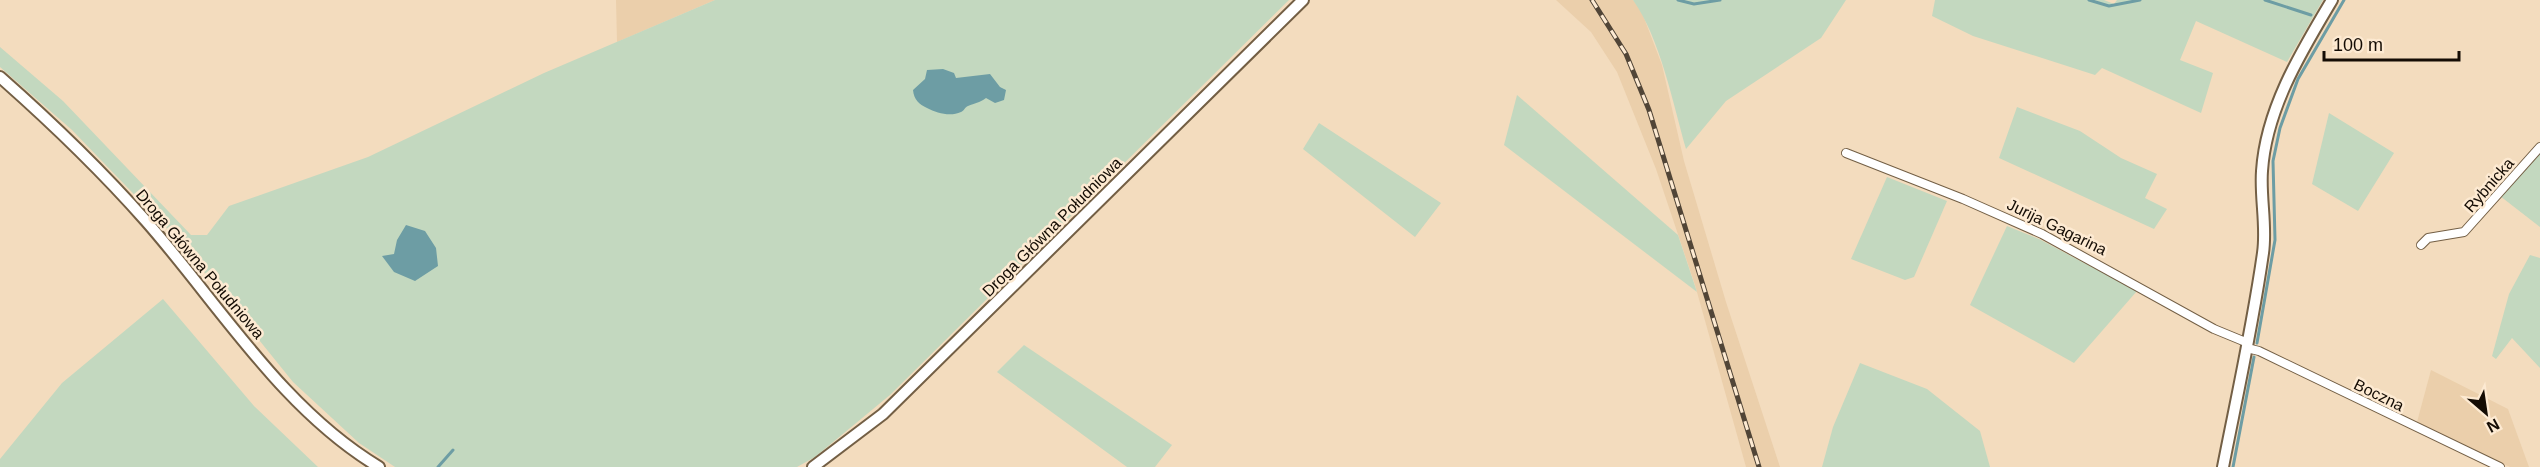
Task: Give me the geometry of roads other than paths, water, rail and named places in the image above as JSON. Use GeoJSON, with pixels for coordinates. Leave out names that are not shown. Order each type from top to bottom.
{"type":"FeatureCollection","features":[{"type":"Feature","properties":{"kind":"main road","name":"Droga Główna Południowa"},"geometry":{"type":"LineString","coordinates":[[813,467],[855,437],[898,400],[1303,0]]}},
{"type":"Feature","properties":{"kind":"main road"},"geometry":{"type":"LineString","coordinates":[[2223,467],[2265,245],[2262,169],[2271,126],[2294,68],[2332,0]]}},
{"type":"Feature","properties":{"kind":"main road","name":"Droga Główna Południowa"},"geometry":{"type":"LineString","coordinates":[[0,77],[103,174],[145,220],[273,375],[306,409],[342,441],[379,467]]}},
{"type":"Feature","properties":{"kind":"street","name":"Rybnicka"},"geometry":{"type":"LineString","coordinates":[[2421,245],[2428,238],[2464,232],[2540,147]]}},
{"type":"Feature","properties":{"kind":"street","name":"Jurija Gagarina"},"geometry":{"type":"LineString","coordinates":[[1846,153],[1963,199],[2042,234],[2247,345]]}},
{"type":"Feature","properties":{"kind":"street","name":"Boczna"},"geometry":{"type":"LineString","coordinates":[[2247,345],[2500,467]]}},
{"type":"Feature","properties":{"kind":"water"},"geometry":{"type":"Polygon","coordinates":[[[943,69],[954,73],[956,78],[990,74],[1000,87],[1006,90],[1004,100],[995,103],[986,98],[961,112],[952,114],[939,113],[927,108],[917,101],[913,90],[925,79],[927,70],[943,69]]]}},
{"type":"Feature","properties":{"kind":"water"},"geometry":{"type":"Polygon","coordinates":[[[406,225],[425,231],[436,248],[438,266],[415,281],[394,272],[382,256],[394,254],[397,240],[406,225]]]}},
{"type":"Feature","properties":{"kind":"waterway"},"geometry":{"type":"LineString","coordinates":[[1678,0],[1694,4],[1720,0]]}},
{"type":"Feature","properties":{"kind":"waterway"},"geometry":{"type":"LineString","coordinates":[[2089,0],[2109,6],[2140,0]]}},
{"type":"Feature","properties":{"kind":"waterway"},"geometry":{"type":"LineString","coordinates":[[2265,0],[2311,15]]}},
{"type":"Feature","properties":{"kind":"waterway"},"geometry":{"type":"LineString","coordinates":[[2257,343],[2275,240],[2273,161],[2280,128],[2298,79],[2344,0]]}},
{"type":"Feature","properties":{"kind":"waterway"},"geometry":{"type":"LineString","coordinates":[[2233,467],[2254,357]]}},
{"type":"Feature","properties":{"kind":"waterway"},"geometry":{"type":"LineString","coordinates":[[438,467],[453,450]]}},
{"type":"Feature","properties":{"kind":"railway"},"geometry":{"type":"LineString","coordinates":[[1592,0],[1626,54],[1649,110],[1759,467]]}}]}
